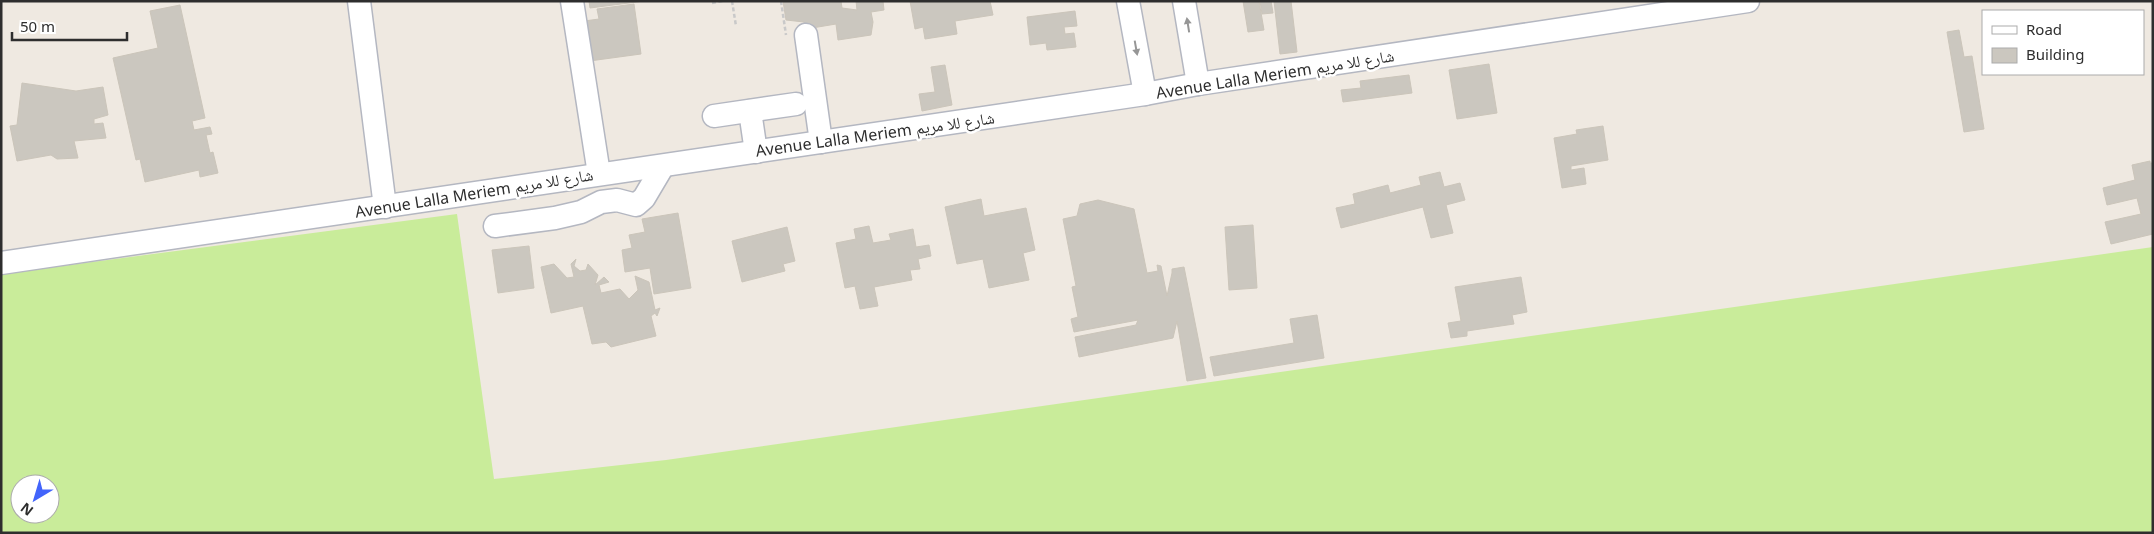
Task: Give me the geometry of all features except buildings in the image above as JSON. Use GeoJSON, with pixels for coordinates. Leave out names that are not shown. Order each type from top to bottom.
{"type":"FeatureCollection","features":[{"type":"Feature","properties":{"kind":"street"},"geometry":{"type":"LineString","coordinates":[[359,1],[385,207]]}},
{"type":"Feature","properties":{"kind":"street"},"geometry":{"type":"LineString","coordinates":[[572,1],[599,174]]}},
{"type":"Feature","properties":{"kind":"street"},"geometry":{"type":"LineString","coordinates":[[1128,1],[1145,94]]}},
{"type":"Feature","properties":{"kind":"street"},"geometry":{"type":"LineString","coordinates":[[1184,1],[1198,84]]}},
{"type":"Feature","properties":{"kind":"street","name":"Avenue Lalla Meriem شارع للا مريم"},"geometry":{"type":"LineString","coordinates":[[1,263],[1145,94],[1198,84],[1748,1]]}},
{"type":"Feature","properties":{"kind":"street"},"geometry":{"type":"LineString","coordinates":[[806,35],[821,142]]}},
{"type":"Feature","properties":{"kind":"street"},"geometry":{"type":"LineString","coordinates":[[714,116],[796,104]]}},
{"type":"Feature","properties":{"kind":"street"},"geometry":{"type":"LineString","coordinates":[[750,111],[756,152]]}},
{"type":"Feature","properties":{"kind":"street"},"geometry":{"type":"LineString","coordinates":[[495,226],[555,218],[582,212],[601,202],[617,200],[636,205],[644,198],[663,166]]}},
{"type":"Feature","properties":{"kind":"street"},"geometry":{"type":"LineString","coordinates":[[550,182],[582,212]]}},
{"type":"Feature","properties":{"kind":"path"},"geometry":{"type":"LineString","coordinates":[[712,3],[723,1]]}},
{"type":"Feature","properties":{"kind":"path"},"geometry":{"type":"LineString","coordinates":[[732,1],[736,26]]}},
{"type":"Feature","properties":{"kind":"green space"},"geometry":{"type":"Polygon","coordinates":[[[457,214],[494,479],[666,460],[2153,247],[2153,533],[1,533],[1,274],[457,214]]]}}]}
